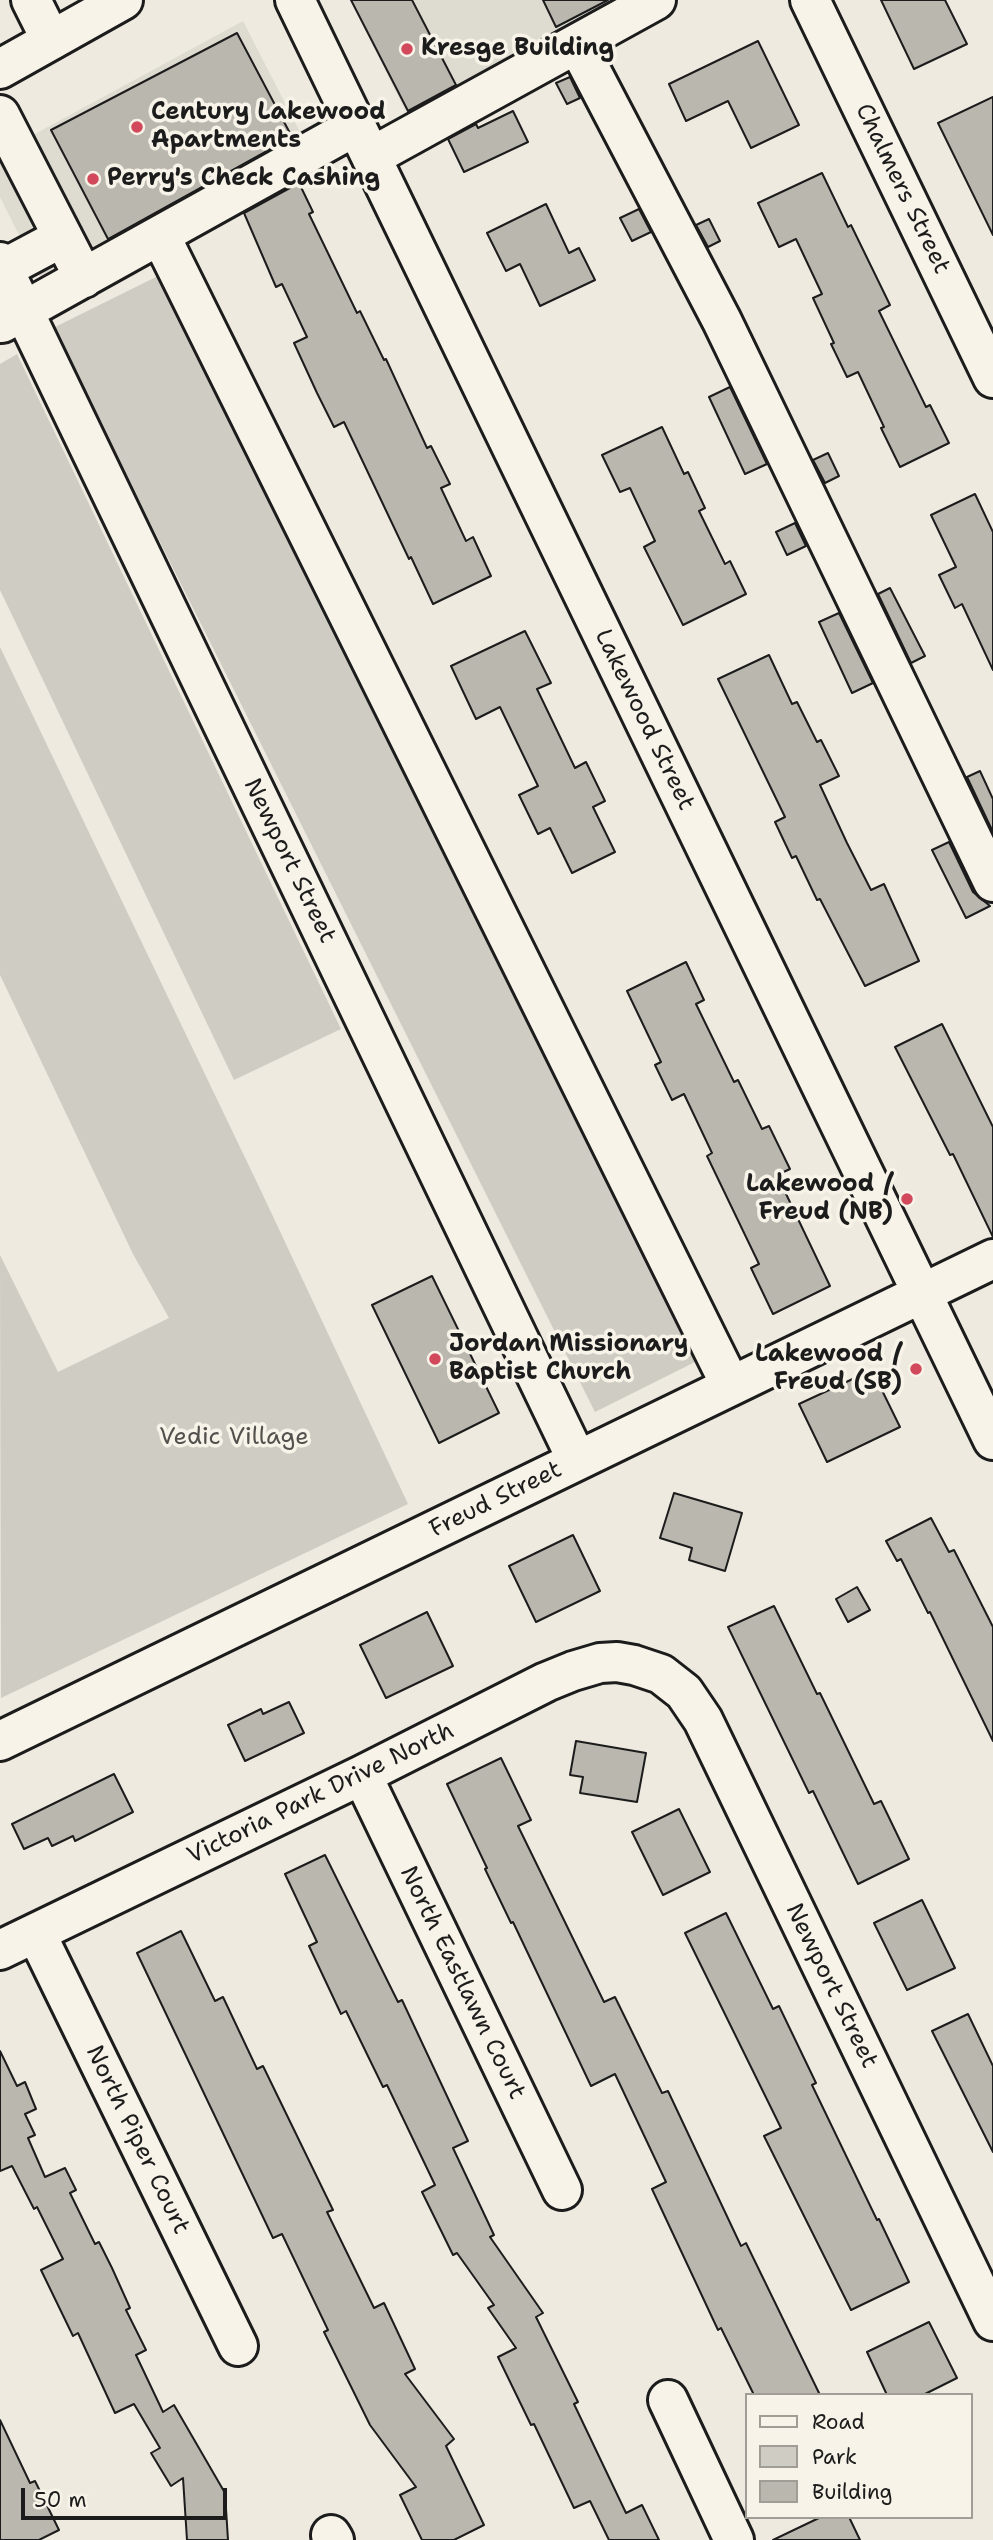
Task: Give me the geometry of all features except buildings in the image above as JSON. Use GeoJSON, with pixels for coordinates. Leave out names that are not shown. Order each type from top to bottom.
{"type":"FeatureCollection","features":[{"type":"Feature","properties":{"kind":"street"},"geometry":{"type":"LineString","coordinates":[[31,0],[51,40]]}},
{"type":"Feature","properties":{"kind":"street"},"geometry":{"type":"LineString","coordinates":[[0,69],[123,0]]}},
{"type":"Feature","properties":{"kind":"street","name":"Lakewood Street"},"geometry":{"type":"LineString","coordinates":[[295,0],[993,1440]]}},
{"type":"Feature","properties":{"kind":"street"},"geometry":{"type":"LineString","coordinates":[[12,318],[160,235],[577,44],[656,0]]}},
{"type":"Feature","properties":{"kind":"street","name":"Chalmers Street"},"geometry":{"type":"LineString","coordinates":[[810,0],[993,378]]}},
{"type":"Feature","properties":{"kind":"street"},"geometry":{"type":"LineString","coordinates":[[577,44],[722,321],[993,882]]}},
{"type":"Feature","properties":{"kind":"street"},"geometry":{"type":"LineString","coordinates":[[0,115],[84,278]]}},
{"type":"Feature","properties":{"kind":"street"},"geometry":{"type":"LineString","coordinates":[[160,235],[731,1386]]}},
{"type":"Feature","properties":{"kind":"street"},"geometry":{"type":"LineString","coordinates":[[2,266],[63,237]]}},
{"type":"Feature","properties":{"kind":"street","name":"Newport Street"},"geometry":{"type":"LineString","coordinates":[[2,266],[12,318],[577,1461]]}},
{"type":"Feature","properties":{"kind":"street","name":"Freud Street"},"geometry":{"type":"LineString","coordinates":[[0,1741],[993,1259]]}},
{"type":"Feature","properties":{"kind":"street","name":"Victoria Park Drive North"},"geometry":{"type":"LineString","coordinates":[[0,1950],[362,1775],[546,1682],[600,1663],[617,1662],[648,1670]]}},
{"type":"Feature","properties":{"kind":"street","name":"Newport Street"},"geometry":{"type":"LineString","coordinates":[[648,1670],[661,1674],[684,1692],[704,1720],[716,1750],[993,2321]]}},
{"type":"Feature","properties":{"kind":"street","name":"North Eastlawn Court"},"geometry":{"type":"LineString","coordinates":[[362,1775],[562,2190]]}},
{"type":"Feature","properties":{"kind":"street","name":"North Piper Court"},"geometry":{"type":"LineString","coordinates":[[36,1933],[238,2346]]}},
{"type":"Feature","properties":{"kind":"street"},"geometry":{"type":"LineString","coordinates":[[668,2400],[734,2540]]}},
{"type":"Feature","properties":{"kind":"shaded area"},"geometry":{"type":"Polygon","coordinates":[[[350,0],[642,0],[414,128],[350,0]]]}},
{"type":"Feature","properties":{"kind":"shaded area"},"geometry":{"type":"Polygon","coordinates":[[[243,21],[307,146],[46,289],[0,197],[0,153],[243,21]]]}},
{"type":"Feature","properties":{"kind":"green space"},"geometry":{"type":"Polygon","coordinates":[[[162,274],[703,1358],[595,1412],[53,328],[162,274]]]}},
{"type":"Feature","properties":{"kind":"green space"},"geometry":{"type":"Polygon","coordinates":[[[17,354],[341,1029],[234,1080],[0,590],[0,364],[17,354]]]}},
{"type":"Feature","properties":{"kind":"green space","name":"Vedic Village"},"geometry":{"type":"Polygon","coordinates":[[[0,647],[408,1504],[1,1698],[0,1255],[58,1372],[169,1318],[133,1254],[0,975],[0,647]]]}},
{"type":"Feature","properties":{"kind":"place","name":"Kresge Building"},"geometry":{"type":"Point","coordinates":[407,49]}},
{"type":"Feature","properties":{"kind":"place","name":"Century Lakewood Apartments"},"geometry":{"type":"Point","coordinates":[137,127]}},
{"type":"Feature","properties":{"kind":"place","name":"Perry's Check Cashing"},"geometry":{"type":"Point","coordinates":[93,179]}},
{"type":"Feature","properties":{"kind":"place","name":"Lakewood / Freud (NB)"},"geometry":{"type":"Point","coordinates":[907,1199]}},
{"type":"Feature","properties":{"kind":"place","name":"Jordan Missionary Baptist Church"},"geometry":{"type":"Point","coordinates":[435,1359]}},
{"type":"Feature","properties":{"kind":"place","name":"Lakewood / Freud (SB)"},"geometry":{"type":"Point","coordinates":[916,1369]}}]}
